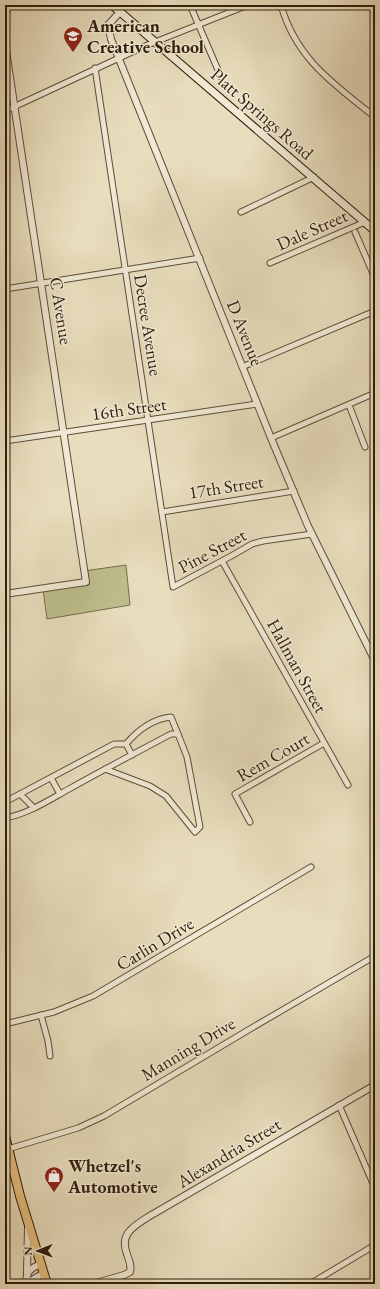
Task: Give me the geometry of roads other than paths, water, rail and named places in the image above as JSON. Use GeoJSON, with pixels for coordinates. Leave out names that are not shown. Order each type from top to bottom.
{"type":"FeatureCollection","features":[{"type":"Feature","properties":{"kind":"main road","name":"Platt Springs Road"},"geometry":{"type":"LineString","coordinates":[[112,5],[375,231]]}},
{"type":"Feature","properties":{"kind":"main road"},"geometry":{"type":"LineString","coordinates":[[5,1136],[20,1196],[47,1284]]}},
{"type":"Feature","properties":{"kind":"street"},"geometry":{"type":"LineString","coordinates":[[190,5],[221,77]]}},
{"type":"Feature","properties":{"kind":"street"},"geometry":{"type":"LineString","coordinates":[[5,111],[118,57],[248,5]]}},
{"type":"Feature","properties":{"kind":"street"},"geometry":{"type":"LineString","coordinates":[[281,5],[291,32],[311,62],[338,87],[375,117]]}},
{"type":"Feature","properties":{"kind":"street","name":"D Avenue"},"geometry":{"type":"LineString","coordinates":[[120,12],[108,26],[118,57],[271,438],[312,534],[375,661]]}},
{"type":"Feature","properties":{"kind":"street","name":"C Avenue"},"geometry":{"type":"LineString","coordinates":[[5,44],[86,582],[5,594]]}},
{"type":"Feature","properties":{"kind":"street","name":"Decree Avenue"},"geometry":{"type":"LineString","coordinates":[[95,68],[173,587]]}},
{"type":"Feature","properties":{"kind":"street"},"geometry":{"type":"LineString","coordinates":[[241,212],[314,177]]}},
{"type":"Feature","properties":{"kind":"street","name":"Dale Street"},"geometry":{"type":"LineString","coordinates":[[270,263],[365,222]]}},
{"type":"Feature","properties":{"kind":"street"},"geometry":{"type":"LineString","coordinates":[[355,232],[375,278]]}},
{"type":"Feature","properties":{"kind":"street"},"geometry":{"type":"LineString","coordinates":[[5,289],[200,258]]}},
{"type":"Feature","properties":{"kind":"street"},"geometry":{"type":"LineString","coordinates":[[242,367],[375,310]]}},
{"type":"Feature","properties":{"kind":"street"},"geometry":{"type":"LineString","coordinates":[[271,438],[375,393]]}},
{"type":"Feature","properties":{"kind":"street","name":"16th Street"},"geometry":{"type":"LineString","coordinates":[[5,441],[257,404]]}},
{"type":"Feature","properties":{"kind":"street"},"geometry":{"type":"LineString","coordinates":[[349,404],[366,447]]}},
{"type":"Feature","properties":{"kind":"street","name":"17th Street"},"geometry":{"type":"LineString","coordinates":[[162,512],[294,492]]}},
{"type":"Feature","properties":{"kind":"street","name":"Pine Street"},"geometry":{"type":"LineString","coordinates":[[173,587],[257,542],[312,534]]}},
{"type":"Feature","properties":{"kind":"street","name":"Hallman Street"},"geometry":{"type":"LineString","coordinates":[[222,561],[348,785]]}},
{"type":"Feature","properties":{"kind":"street"},"geometry":{"type":"LineString","coordinates":[[5,802],[114,744],[126,744],[144,727],[163,718],[171,717],[187,757],[200,827],[195,832],[166,796],[150,786],[105,769]]}},
{"type":"Feature","properties":{"kind":"street"},"geometry":{"type":"LineString","coordinates":[[5,818],[34,808],[171,734],[178,734]]}},
{"type":"Feature","properties":{"kind":"street","name":"Rem Court"},"geometry":{"type":"LineString","coordinates":[[250,822],[235,794],[324,743]]}},
{"type":"Feature","properties":{"kind":"street"},"geometry":{"type":"LineString","coordinates":[[126,744],[132,755]]}},
{"type":"Feature","properties":{"kind":"street"},"geometry":{"type":"LineString","coordinates":[[51,778],[60,794]]}},
{"type":"Feature","properties":{"kind":"street"},"geometry":{"type":"LineString","coordinates":[[20,794],[34,808]]}},
{"type":"Feature","properties":{"kind":"street","name":"Carlin Drive"},"geometry":{"type":"LineString","coordinates":[[5,1024],[76,1005],[311,867]]}},
{"type":"Feature","properties":{"kind":"street","name":"Manning Drive"},"geometry":{"type":"LineString","coordinates":[[8,1149],[78,1128],[104,1116],[375,956]]}},
{"type":"Feature","properties":{"kind":"street"},"geometry":{"type":"LineString","coordinates":[[41,1015],[48,1041],[50,1056]]}},
{"type":"Feature","properties":{"kind":"street","name":"Alexandria Street"},"geometry":{"type":"LineString","coordinates":[[93,1284],[130,1272],[131,1267],[125,1249],[127,1235],[133,1227],[375,1085]]}},
{"type":"Feature","properties":{"kind":"street"},"geometry":{"type":"LineString","coordinates":[[339,1105],[375,1188]]}},
{"type":"Feature","properties":{"kind":"street"},"geometry":{"type":"LineString","coordinates":[[28,1221],[28,1284]]}},
{"type":"Feature","properties":{"kind":"street"},"geometry":{"type":"LineString","coordinates":[[310,1284],[375,1245]]}},
{"type":"Feature","properties":{"kind":"street"},"geometry":{"type":"LineString","coordinates":[[27,1273],[32,1268],[41,1264]]}},
{"type":"Feature","properties":{"kind":"street"},"geometry":{"type":"LineString","coordinates":[[28,1284],[44,1273]]}},
{"type":"Feature","properties":{"kind":"place","name":"American Creative School"},"geometry":{"type":"Point","coordinates":[73,53]}},
{"type":"Feature","properties":{"kind":"place","name":"Whetzel's Automotive"},"geometry":{"type":"Point","coordinates":[54,1193]}}]}
